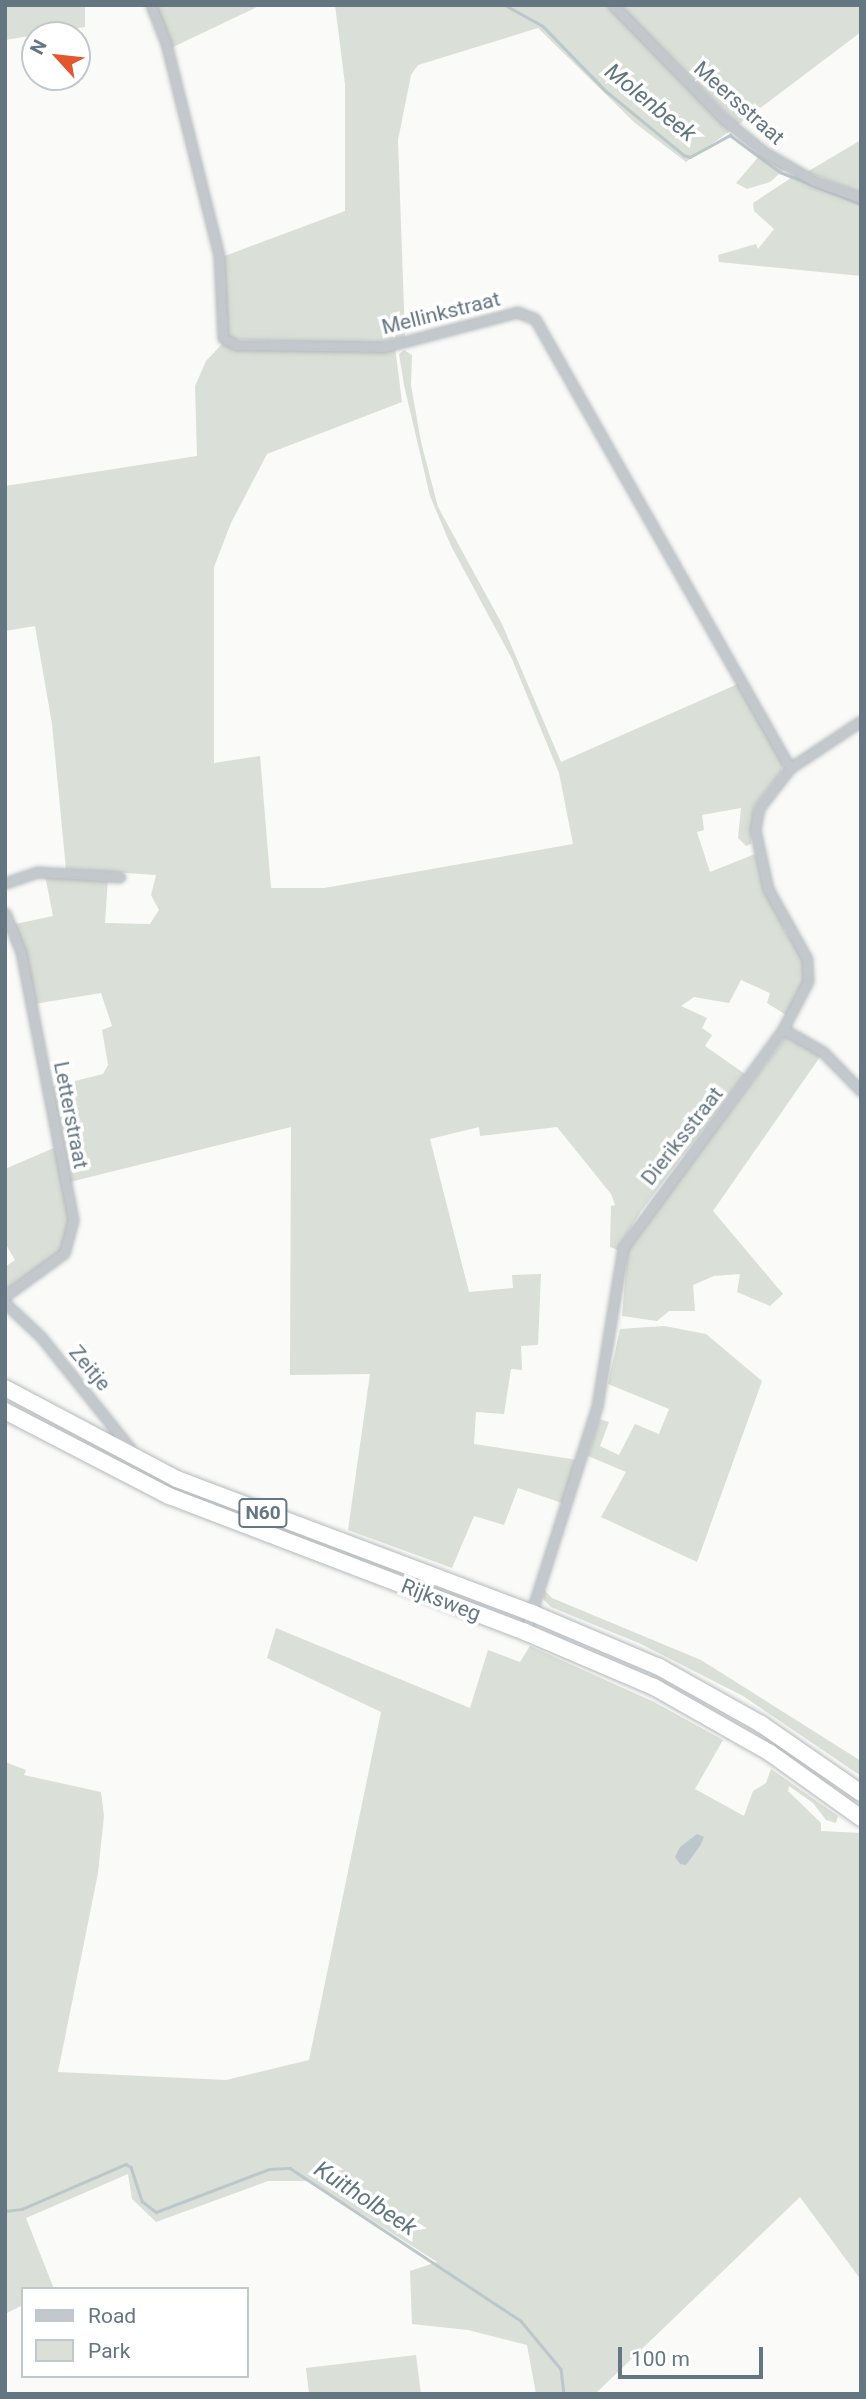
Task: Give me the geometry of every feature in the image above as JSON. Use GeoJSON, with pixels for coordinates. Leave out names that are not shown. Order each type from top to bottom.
{"type":"FeatureCollection","features":[{"type":"Feature","properties":{"kind":"highway","name":"Rijksweg"},"geometry":{"type":"LineString","coordinates":[[5,1388],[140,1461],[275,1518],[532,1613],[693,1684],[801,1749],[861,1793]]}},
{"type":"Feature","properties":{"kind":"highway","name":"Rijksweg"},"geometry":{"type":"LineString","coordinates":[[5,1411],[170,1496],[525,1632],[687,1704],[770,1753],[861,1818]]}},
{"type":"Feature","properties":{"kind":"street","name":"Mellinkstraat"},"geometry":{"type":"LineString","coordinates":[[151,5],[166,43],[219,256],[223,338],[236,345],[377,348],[517,312],[535,319],[790,768]]}},
{"type":"Feature","properties":{"kind":"street","name":"Meersstraat"},"geometry":{"type":"LineString","coordinates":[[612,5],[731,126],[764,152],[814,181],[861,198]]}},
{"type":"Feature","properties":{"kind":"street","name":"Dieriksstraat"},"geometry":{"type":"LineString","coordinates":[[525,1632],[597,1406],[623,1248],[783,1029],[805,990],[809,966],[772,898],[755,831],[759,808],[790,768],[861,721]]}},
{"type":"Feature","properties":{"kind":"street"},"geometry":{"type":"LineString","coordinates":[[5,883],[37,872],[120,877]]}},
{"type":"Feature","properties":{"kind":"street","name":"Letterstraat"},"geometry":{"type":"LineString","coordinates":[[5,913],[22,951],[73,1220],[64,1253],[5,1296]]}},
{"type":"Feature","properties":{"kind":"street"},"geometry":{"type":"LineString","coordinates":[[783,1029],[823,1052],[861,1091]]}},
{"type":"Feature","properties":{"kind":"street","name":"Zeitje"},"geometry":{"type":"LineString","coordinates":[[5,1303],[41,1337],[140,1461]]}},
{"type":"Feature","properties":{"kind":"green space"},"geometry":{"type":"Polygon","coordinates":[[[5,5],[85,5],[85,21],[21,21],[21,37],[5,40],[5,5]]]}},
{"type":"Feature","properties":{"kind":"green space"},"geometry":{"type":"Polygon","coordinates":[[[156,5],[261,5],[171,48],[156,5]]]}},
{"type":"Feature","properties":{"kind":"green space"},"geometry":{"type":"Polygon","coordinates":[[[335,5],[608,5],[730,131],[686,162],[635,123],[538,28],[418,65],[411,75],[398,140],[405,337],[375,344],[228,339],[224,328],[222,257],[345,211],[345,84],[335,5]]]}},
{"type":"Feature","properties":{"kind":"green space"},"geometry":{"type":"Polygon","coordinates":[[[619,5],[861,5],[861,32],[738,125],[619,5]]]}},
{"type":"Feature","properties":{"kind":"green space"},"geometry":{"type":"Polygon","coordinates":[[[861,140],[861,193],[807,172],[861,140]]]}},
{"type":"Feature","properties":{"kind":"green space"},"geometry":{"type":"Polygon","coordinates":[[[761,154],[785,169],[770,182],[747,189],[736,183],[761,154]]]}},
{"type":"Feature","properties":{"kind":"green space"},"geometry":{"type":"Polygon","coordinates":[[[797,174],[861,200],[861,276],[719,262],[718,255],[756,244],[758,249],[774,229],[754,211],[753,203],[797,174]]]}},
{"type":"Feature","properties":{"kind":"green space"},"geometry":{"type":"Polygon","coordinates":[[[223,343],[235,349],[377,352],[395,347],[402,402],[267,454],[231,523],[214,567],[214,763],[260,756],[271,888],[324,888],[573,844],[559,773],[512,659],[451,546],[430,496],[404,385],[399,354],[404,350],[412,355],[411,385],[421,442],[438,507],[502,624],[561,762],[740,683],[783,762],[781,772],[754,806],[751,844],[746,846],[738,838],[741,808],[702,815],[704,830],[697,832],[710,872],[755,854],[785,931],[802,956],[805,982],[786,1015],[767,1003],[770,993],[741,980],[729,1003],[694,997],[681,1006],[707,1018],[702,1028],[712,1035],[705,1046],[745,1074],[641,1211],[618,1250],[610,1247],[611,1206],[615,1205],[611,1194],[557,1127],[480,1136],[479,1127],[430,1139],[469,1292],[513,1288],[512,1275],[541,1274],[538,1345],[521,1346],[522,1370],[511,1369],[504,1414],[476,1412],[474,1444],[578,1460],[565,1504],[518,1488],[504,1525],[474,1516],[452,1568],[348,1530],[370,1374],[290,1375],[291,1127],[70,1182],[51,1087],[103,1074],[108,1065],[102,1030],[112,1026],[101,993],[34,1004],[15,924],[53,916],[45,875],[108,878],[105,923],[150,924],[159,910],[151,895],[156,875],[66,869],[52,724],[35,626],[5,631],[5,486],[197,456],[195,386],[206,361],[223,343]]]}},
{"type":"Feature","properties":{"kind":"green space"},"geometry":{"type":"Polygon","coordinates":[[[786,1037],[822,1054],[713,1211],[783,1294],[770,1306],[737,1292],[740,1274],[714,1276],[693,1285],[695,1311],[669,1311],[657,1321],[622,1316],[628,1246],[786,1037]]]}},
{"type":"Feature","properties":{"kind":"green space"},"geometry":{"type":"Polygon","coordinates":[[[56,1147],[70,1222],[63,1250],[5,1291],[5,1267],[15,1260],[5,1243],[5,1169],[56,1147]]]}},
{"type":"Feature","properties":{"kind":"green space"},"geometry":{"type":"Polygon","coordinates":[[[664,1326],[706,1334],[762,1381],[697,1562],[601,1517],[626,1472],[588,1456],[599,1419],[609,1422],[600,1446],[619,1455],[635,1424],[659,1434],[669,1409],[608,1384],[620,1329],[664,1326]]]}},
{"type":"Feature","properties":{"kind":"green space"},"geometry":{"type":"Polygon","coordinates":[[[544,1590],[552,1598],[701,1660],[861,1761],[861,1776],[743,1696],[641,1644],[551,1607],[543,1599],[544,1590]]]}},
{"type":"Feature","properties":{"kind":"green space"},"geometry":{"type":"Polygon","coordinates":[[[276,1628],[470,1708],[488,1650],[520,1662],[530,1646],[654,1702],[723,1740],[695,1789],[744,1816],[753,1791],[766,1783],[771,1769],[838,1816],[836,1823],[826,1820],[813,1803],[789,1786],[788,1791],[821,1823],[821,1831],[861,1833],[861,2280],[800,2197],[595,2394],[536,2394],[527,2345],[468,2330],[412,2324],[410,2271],[437,2262],[310,2181],[268,2181],[156,2222],[132,2199],[128,2174],[26,2218],[53,2287],[21,2287],[21,2306],[5,2314],[5,1762],[26,1770],[24,1775],[101,1792],[104,1816],[98,1873],[58,2072],[226,2080],[309,2060],[381,1712],[267,1658],[276,1628]]]}},
{"type":"Feature","properties":{"kind":"green space"},"geometry":{"type":"Polygon","coordinates":[[[416,2355],[421,2394],[309,2394],[306,2368],[416,2355]]]}},
{"type":"Feature","properties":{"kind":"shaded area"},"geometry":{"type":"Polygon","coordinates":[[[697,1834],[704,1837],[700,1846],[686,1865],[680,1864],[675,1857],[680,1847],[697,1834]]]}},
{"type":"Feature","properties":{"kind":"waterway","name":"Molenbeek"},"geometry":{"type":"LineString","coordinates":[[505,5],[543,26],[606,91],[684,155],[690,157],[730,135],[780,172],[861,204]]}},
{"type":"Feature","properties":{"kind":"waterway","name":"Kuitholbeek"},"geometry":{"type":"LineString","coordinates":[[5,2211],[22,2209],[126,2164],[131,2167],[142,2201],[156,2212],[269,2169],[290,2168],[521,2321],[561,2369],[564,2394]]}}]}
